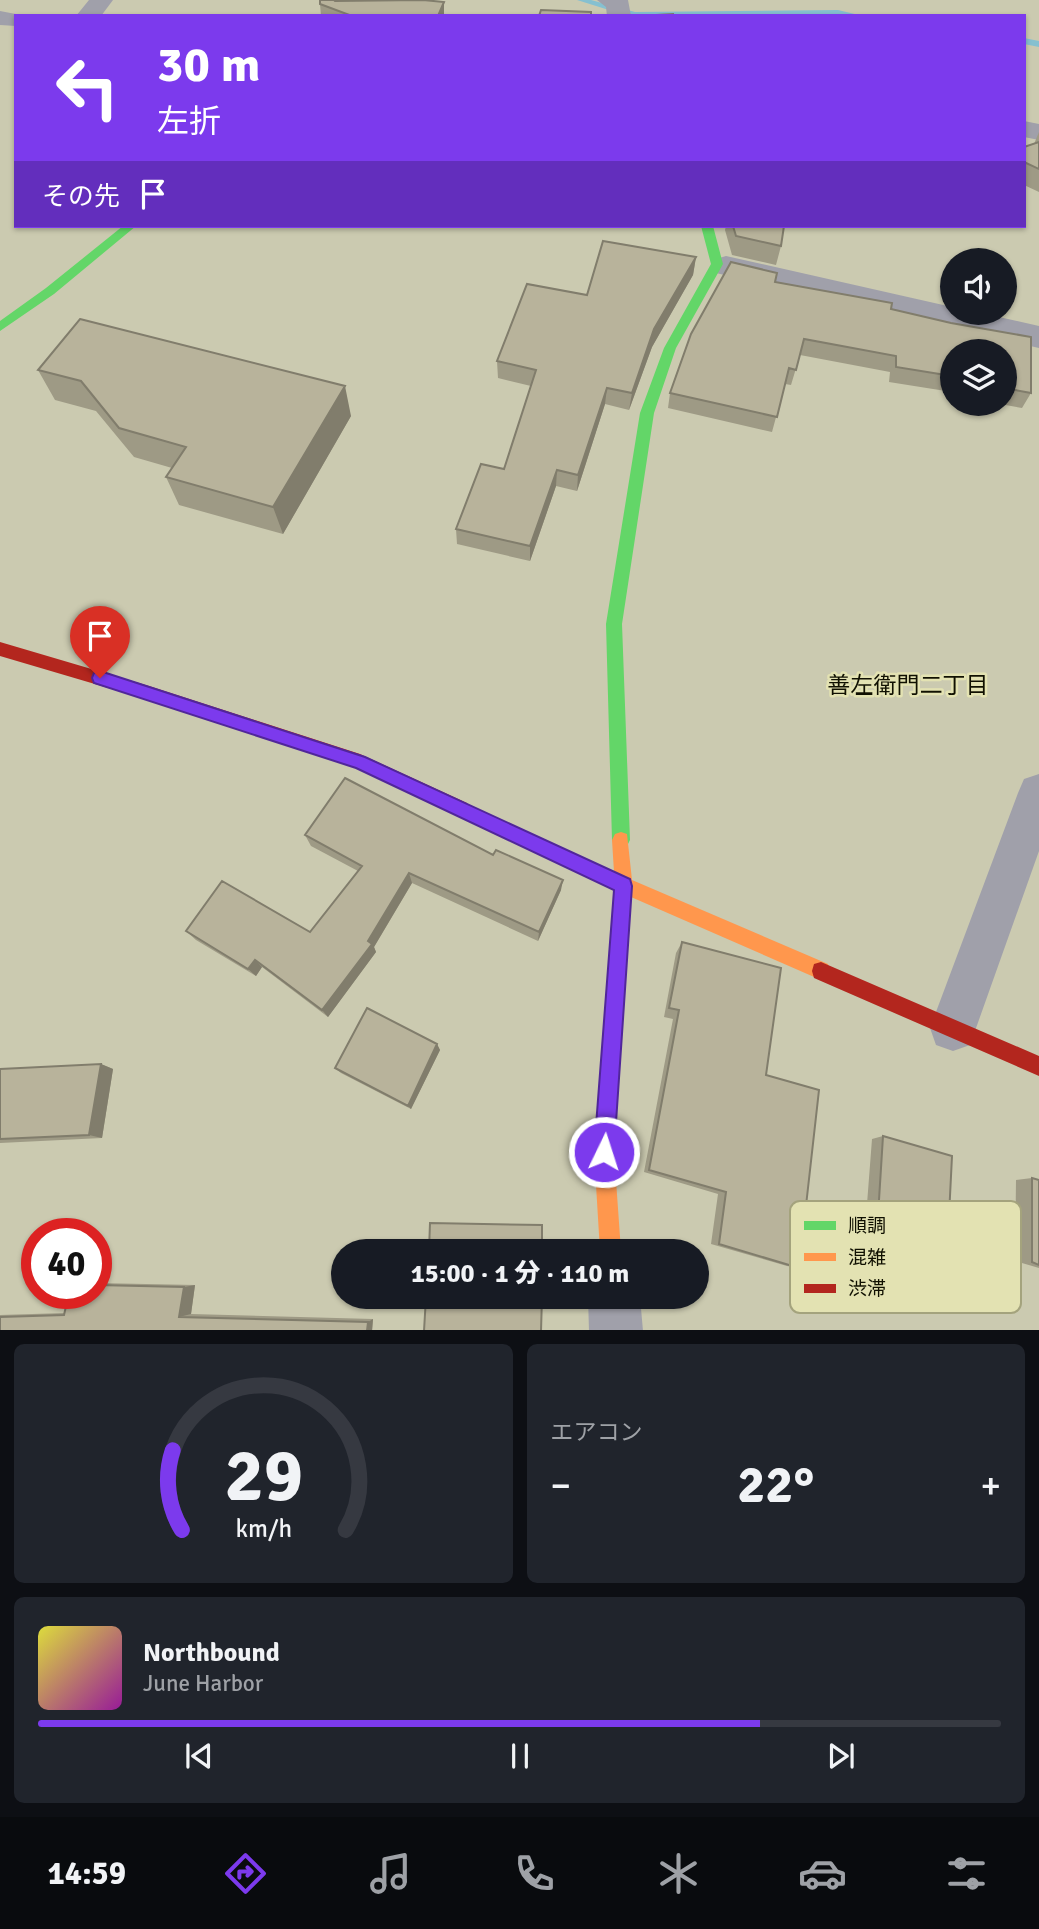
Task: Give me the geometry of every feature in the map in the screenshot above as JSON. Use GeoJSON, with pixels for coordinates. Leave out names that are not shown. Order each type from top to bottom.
{"type":"FeatureCollection","features":[{"type":"Feature","properties":{"kind":"street"},"geometry":{"type":"LineString","coordinates":[[90,14],[101,0]]}},
{"type":"Feature","properties":{"kind":"street"},"geometry":{"type":"LineString","coordinates":[[609,0],[618,3],[619,14]]}},
{"type":"Feature","properties":{"kind":"street"},"geometry":{"type":"LineString","coordinates":[[0,327],[50,291],[128,228]]}},
{"type":"Feature","properties":{"kind":"street"},"geometry":{"type":"LineString","coordinates":[[610,1239],[604,1152],[623,886],[614,624],[647,413],[670,348],[717,264],[708,228]]}},
{"type":"Feature","properties":{"kind":"street"},"geometry":{"type":"LineString","coordinates":[[717,264],[1039,337]]}},
{"type":"Feature","properties":{"kind":"street"},"geometry":{"type":"LineString","coordinates":[[0,649],[149,692],[359,762],[623,886],[1039,1066]]}},
{"type":"Feature","properties":{"kind":"street"},"geometry":{"type":"LineString","coordinates":[[953,1028],[1039,793]]}},
{"type":"Feature","properties":{"kind":"street"},"geometry":{"type":"LineString","coordinates":[[615,1309],[616,1330]]}},
{"type":"Feature","properties":{"kind":"building"},"geometry":{"type":"Polygon","coordinates":[[[320,0],[444,2],[439,14],[347,14],[320,4],[320,0]]]}},
{"type":"Feature","properties":{"kind":"building"},"geometry":{"type":"Polygon","coordinates":[[[541,10],[591,12],[591,14],[540,14],[541,10]]]}},
{"type":"Feature","properties":{"kind":"building"},"geometry":{"type":"Polygon","coordinates":[[[1039,142],[1039,169],[1026,163],[1026,146],[1039,142]]]}},
{"type":"Feature","properties":{"kind":"building"},"geometry":{"type":"Polygon","coordinates":[[[734,228],[784,228],[781,246],[736,236],[734,228]]]}},
{"type":"Feature","properties":{"kind":"building"},"geometry":{"type":"Polygon","coordinates":[[[603,241],[696,257],[654,329],[632,393],[607,388],[578,475],[557,470],[530,546],[456,529],[481,464],[504,469],[536,370],[497,361],[527,284],[587,295],[603,241]]]}},
{"type":"Feature","properties":{"kind":"building"},"geometry":{"type":"Polygon","coordinates":[[[731,262],[777,273],[775,282],[892,303],[891,309],[940,320],[940,325],[962,325],[1031,337],[1031,393],[1017,390],[1017,339],[940,339],[940,374],[896,367],[896,356],[804,339],[796,370],[789,368],[777,417],[670,393],[691,334],[731,262]]]}},
{"type":"Feature","properties":{"kind":"building"},"geometry":{"type":"Polygon","coordinates":[[[80,319],[345,386],[273,507],[166,477],[186,447],[119,428],[81,381],[38,370],[80,319]]]}},
{"type":"Feature","properties":{"kind":"building"},"geometry":{"type":"Polygon","coordinates":[[[345,778],[493,855],[496,850],[563,880],[539,932],[409,873],[368,941],[372,944],[322,1010],[255,960],[248,969],[186,931],[222,881],[310,932],[362,866],[305,835],[345,778]]]}},
{"type":"Feature","properties":{"kind":"building"},"geometry":{"type":"Polygon","coordinates":[[[682,942],[781,968],[766,1075],[819,1090],[807,1201],[790,1201],[790,1265],[719,1244],[726,1192],[649,1170],[679,1010],[669,1008],[682,942]]]}},
{"type":"Feature","properties":{"kind":"building"},"geometry":{"type":"Polygon","coordinates":[[[367,1008],[437,1044],[408,1106],[335,1068],[367,1008]]]}},
{"type":"Feature","properties":{"kind":"building"},"geometry":{"type":"Polygon","coordinates":[[[101,1064],[89,1135],[0,1139],[0,1069],[101,1064]]]}},
{"type":"Feature","properties":{"kind":"building"},"geometry":{"type":"Polygon","coordinates":[[[883,1136],[952,1156],[950,1201],[879,1201],[883,1136]]]}},
{"type":"Feature","properties":{"kind":"building"},"geometry":{"type":"Polygon","coordinates":[[[1032,1178],[1039,1180],[1039,1265],[1032,1262],[1032,1178]]]}},
{"type":"Feature","properties":{"kind":"building"},"geometry":{"type":"Polygon","coordinates":[[[430,1223],[542,1225],[542,1239],[429,1239],[430,1223]]]}},
{"type":"Feature","properties":{"kind":"building"},"geometry":{"type":"Polygon","coordinates":[[[112,1285],[184,1287],[179,1317],[368,1322],[367,1330],[0,1330],[0,1317],[64,1315],[65,1309],[112,1309],[112,1285]]]}},
{"type":"Feature","properties":{"kind":"building"},"geometry":{"type":"Polygon","coordinates":[[[425,1309],[542,1309],[541,1330],[424,1330],[425,1309]]]}},
{"type":"Feature","properties":{"kind":"waterway"},"geometry":{"type":"LineString","coordinates":[[581,0],[631,14]]}},
{"type":"Feature","properties":{"kind":"waterway"},"geometry":{"type":"LineString","coordinates":[[736,14],[845,14]]}},
{"type":"Feature","properties":{"kind":"waterway"},"geometry":{"type":"LineString","coordinates":[[1026,41],[1039,44]]}},
{"type":"Feature","properties":{"kind":"traffic: fast"},"geometry":{"type":"LineString","coordinates":[[0,327],[50,291],[128,228]]}},
{"type":"Feature","properties":{"kind":"traffic: fast"},"geometry":{"type":"LineString","coordinates":[[621,840],[614,624],[647,413],[670,348],[717,264],[708,228]]}},
{"type":"Feature","properties":{"kind":"traffic: slow"},"geometry":{"type":"LineString","coordinates":[[461,809],[623,885],[821,971]]}},
{"type":"Feature","properties":{"kind":"traffic: slow"},"geometry":{"type":"LineString","coordinates":[[610,1239],[604,1152],[623,885],[621,840]]}},
{"type":"Feature","properties":{"kind":"traffic: jam"},"geometry":{"type":"LineString","coordinates":[[0,649],[149,693],[360,762],[461,809]]}},
{"type":"Feature","properties":{"kind":"traffic: jam"},"geometry":{"type":"LineString","coordinates":[[821,971],[1039,1066]]}},
{"type":"Feature","properties":{"kind":"district","name":"善左衛門二丁目"},"geometry":{"type":"Point","coordinates":[908,685]}},
{"type":"Feature","properties":{"kind":"route"},"geometry":{"type":"LineString","coordinates":[[100,678],[359,762],[623,886],[604,1152]]}}]}
